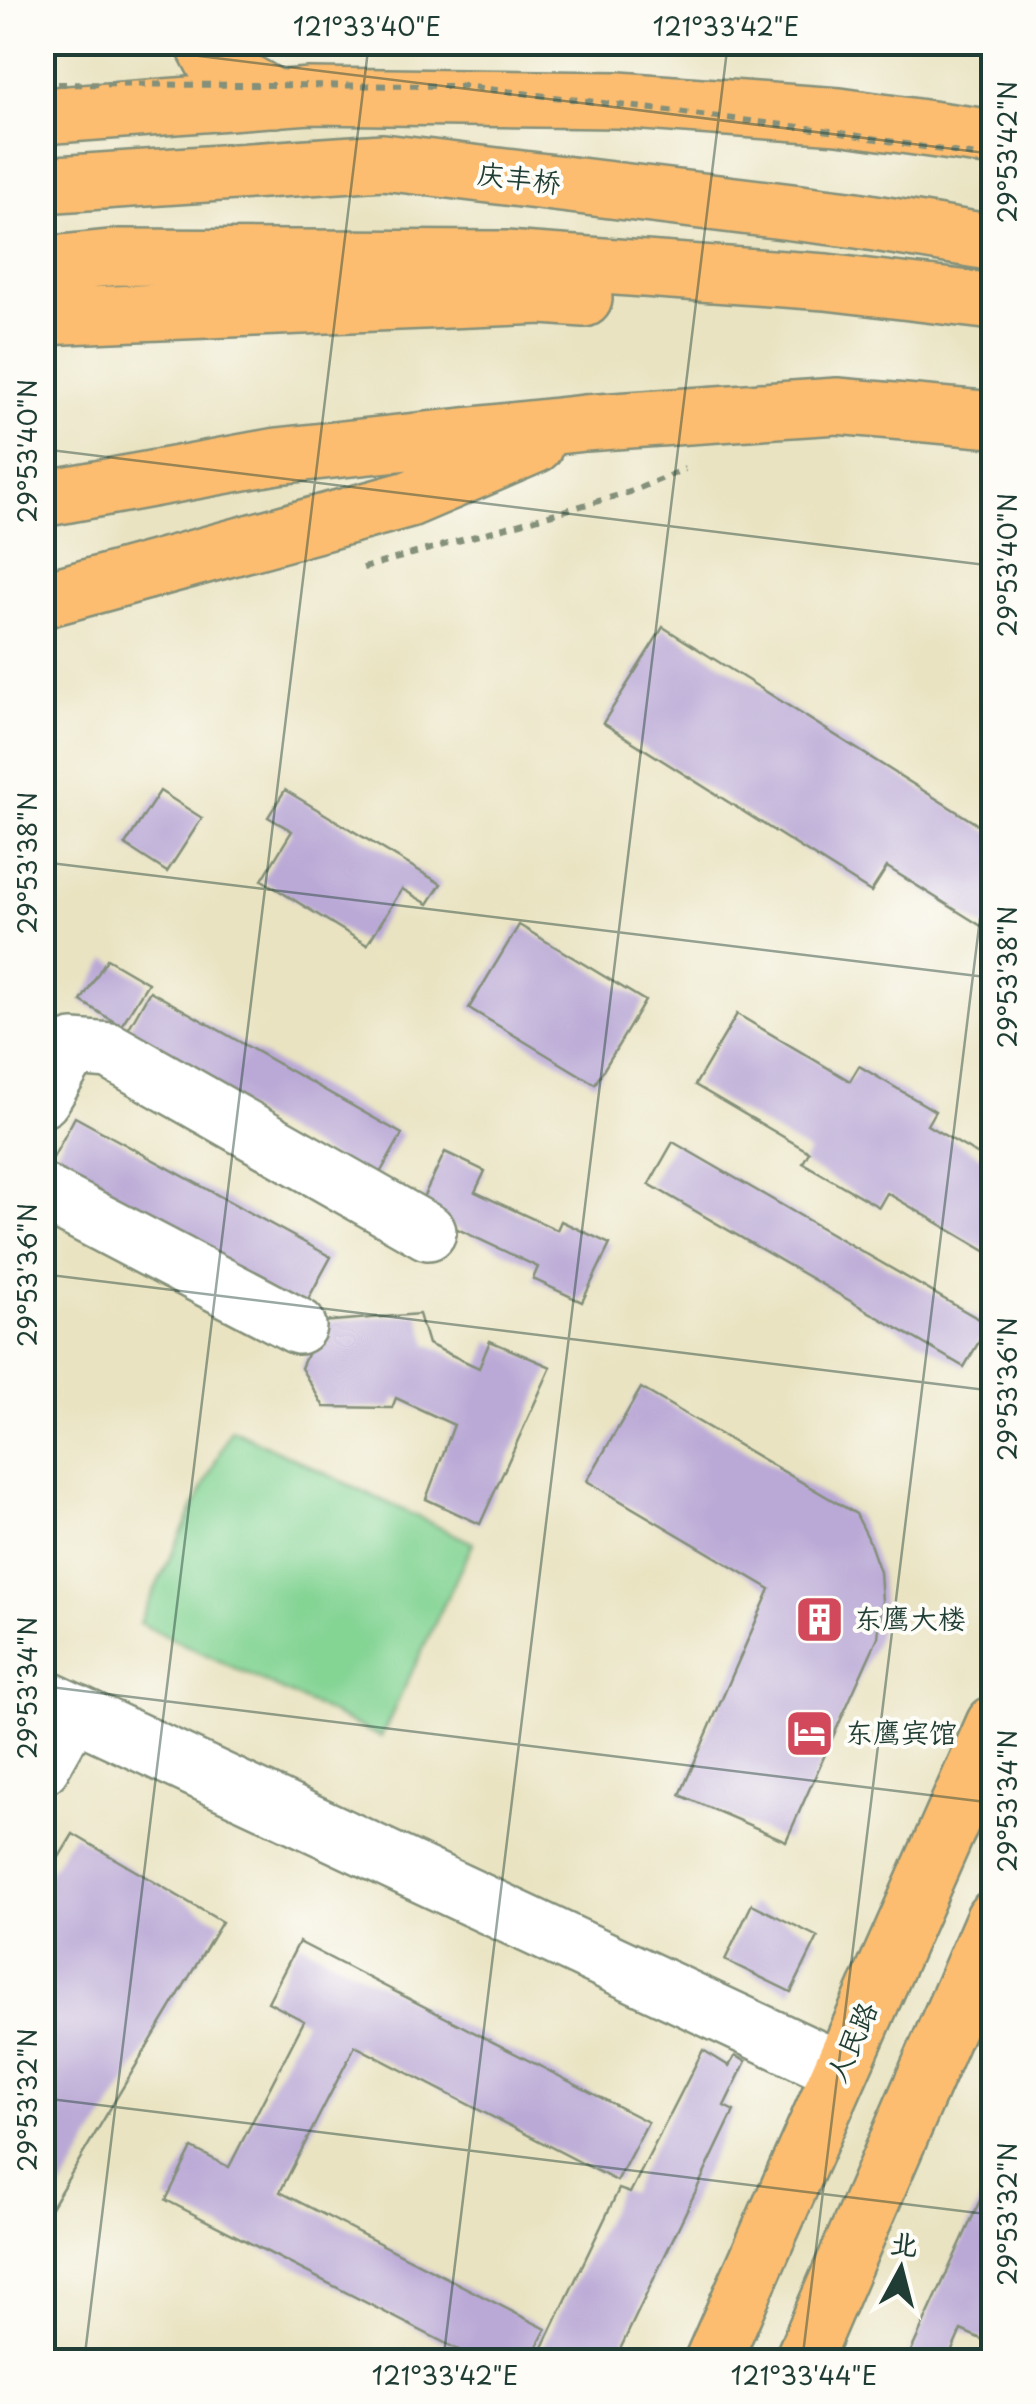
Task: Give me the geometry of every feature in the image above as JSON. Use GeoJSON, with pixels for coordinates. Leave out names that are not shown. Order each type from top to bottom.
{"type":"FeatureCollection","features":[{"type":"Feature","properties":{"kind":"main road"},"geometry":{"type":"LineString","coordinates":[[202,42],[214,63],[276,98]]}},
{"type":"Feature","properties":{"kind":"main road"},"geometry":{"type":"LineString","coordinates":[[42,116],[310,96],[618,100],[839,116],[994,138]]}},
{"type":"Feature","properties":{"kind":"main road","name":"庆丰桥"},"geometry":{"type":"LineString","coordinates":[[42,184],[383,162],[857,220],[994,243]]}},
{"type":"Feature","properties":{"kind":"main road"},"geometry":{"type":"LineString","coordinates":[[42,265],[119,257],[505,259],[826,282],[994,302]]}},
{"type":"Feature","properties":{"kind":"main road"},"geometry":{"type":"LineString","coordinates":[[42,317],[542,296],[934,322],[994,332]]}},
{"type":"Feature","properties":{"kind":"main road"},"geometry":{"type":"LineString","coordinates":[[42,499],[277,456],[585,423],[837,406],[994,420]]}},
{"type":"Feature","properties":{"kind":"main road"},"geometry":{"type":"LineString","coordinates":[[42,600],[409,499],[585,423]]}},
{"type":"Feature","properties":{"kind":"main road","name":"人民路"},"geometry":{"type":"LineString","coordinates":[[712,2362],[994,1724]]}},
{"type":"Feature","properties":{"kind":"main road"},"geometry":{"type":"LineString","coordinates":[[802,2362],[990,1938]]}},
{"type":"Feature","properties":{"kind":"lane"},"geometry":{"type":"LineString","coordinates":[[42,1100],[73,1048],[110,1051],[428,1232]]}},
{"type":"Feature","properties":{"kind":"lane"},"geometry":{"type":"LineString","coordinates":[[42,1192],[298,1326]]}},
{"type":"Feature","properties":{"kind":"lane"},"geometry":{"type":"LineString","coordinates":[[42,1766],[58,1704],[840,2070]]}},
{"type":"Feature","properties":{"kind":"path"},"geometry":{"type":"LineString","coordinates":[[42,84],[464,86],[824,130],[994,160]]}},
{"type":"Feature","properties":{"kind":"green space"},"geometry":{"type":"Polygon","coordinates":[[[231,1429],[473,1543],[381,1737],[139,1623],[231,1429]]]}},
{"type":"Feature","properties":{"kind":"building"},"geometry":{"type":"Polygon","coordinates":[[[663,627],[994,835],[994,934],[887,867],[871,892],[603,723],[663,627]]]}},
{"type":"Feature","properties":{"kind":"building"},"geometry":{"type":"Polygon","coordinates":[[[285,790],[441,884],[428,904],[402,889],[367,945],[262,880],[292,831],[268,817],[285,790]]]}},
{"type":"Feature","properties":{"kind":"building"},"geometry":{"type":"Polygon","coordinates":[[[160,791],[202,818],[167,872],[125,845],[160,791]]]}},
{"type":"Feature","properties":{"kind":"building"},"geometry":{"type":"Polygon","coordinates":[[[519,925],[645,1001],[595,1084],[469,1008],[519,925]]]}},
{"type":"Feature","properties":{"kind":"building"},"geometry":{"type":"Polygon","coordinates":[[[107,959],[148,983],[121,1026],[81,1001],[107,959]]]}},
{"type":"Feature","properties":{"kind":"building"},"geometry":{"type":"Polygon","coordinates":[[[150,991],[402,1134],[375,1182],[122,1040],[150,991]]]}},
{"type":"Feature","properties":{"kind":"building"},"geometry":{"type":"Polygon","coordinates":[[[737,1014],[850,1081],[859,1066],[935,1111],[927,1125],[994,1164],[994,1256],[887,1193],[879,1207],[803,1163],[809,1152],[695,1085],[737,1014]]]}},
{"type":"Feature","properties":{"kind":"building"},"geometry":{"type":"Polygon","coordinates":[[[75,1117],[331,1257],[302,1310],[46,1171],[75,1117]]]}},
{"type":"Feature","properties":{"kind":"building"},"geometry":{"type":"Polygon","coordinates":[[[673,1142],[989,1325],[964,1367],[649,1184],[673,1142]]]}},
{"type":"Feature","properties":{"kind":"building"},"geometry":{"type":"Polygon","coordinates":[[[445,1152],[485,1171],[475,1192],[557,1230],[561,1221],[610,1244],[582,1302],[533,1279],[538,1267],[417,1210],[445,1152]]]}},
{"type":"Feature","properties":{"kind":"building"},"geometry":{"type":"Polygon","coordinates":[[[419,1314],[428,1344],[479,1368],[490,1341],[551,1367],[480,1524],[426,1499],[454,1425],[396,1398],[392,1408],[324,1407],[301,1368],[321,1322],[419,1314]]]}},
{"type":"Feature","properties":{"kind":"building","name":"东鹰大楼"},"geometry":{"type":"Polygon","coordinates":[[[641,1388],[856,1514],[880,1572],[878,1637],[786,1841],[680,1795],[770,1589],[587,1481],[641,1388]]]}},
{"type":"Feature","properties":{"kind":"building"},"geometry":{"type":"Polygon","coordinates":[[[73,1834],[222,1922],[50,2209],[42,2205],[42,1885],[73,1834]]]}},
{"type":"Feature","properties":{"kind":"building"},"geometry":{"type":"Polygon","coordinates":[[[752,1904],[818,1937],[791,1992],[725,1960],[752,1904]]]}},
{"type":"Feature","properties":{"kind":"building"},"geometry":{"type":"Polygon","coordinates":[[[299,1942],[648,2122],[617,2181],[355,2046],[280,2192],[546,2329],[529,2362],[482,2362],[166,2200],[192,2148],[229,2167],[304,2021],[268,2002],[299,1942]]]}},
{"type":"Feature","properties":{"kind":"building"},"geometry":{"type":"Polygon","coordinates":[[[703,2050],[729,2066],[735,2056],[746,2061],[724,2106],[734,2111],[614,2362],[536,2362],[619,2189],[630,2193],[703,2050]]]}},
{"type":"Feature","properties":{"kind":"building"},"geometry":{"type":"Polygon","coordinates":[[[994,2170],[992,2344],[961,2330],[947,2362],[906,2362],[994,2170]]]}},
{"type":"Feature","properties":{"kind":"place","name":"东鹰大楼"},"geometry":{"type":"Point","coordinates":[819,1619]}},
{"type":"Feature","properties":{"kind":"place","name":"东鹰宾馆"},"geometry":{"type":"Point","coordinates":[810,1733]}}]}
